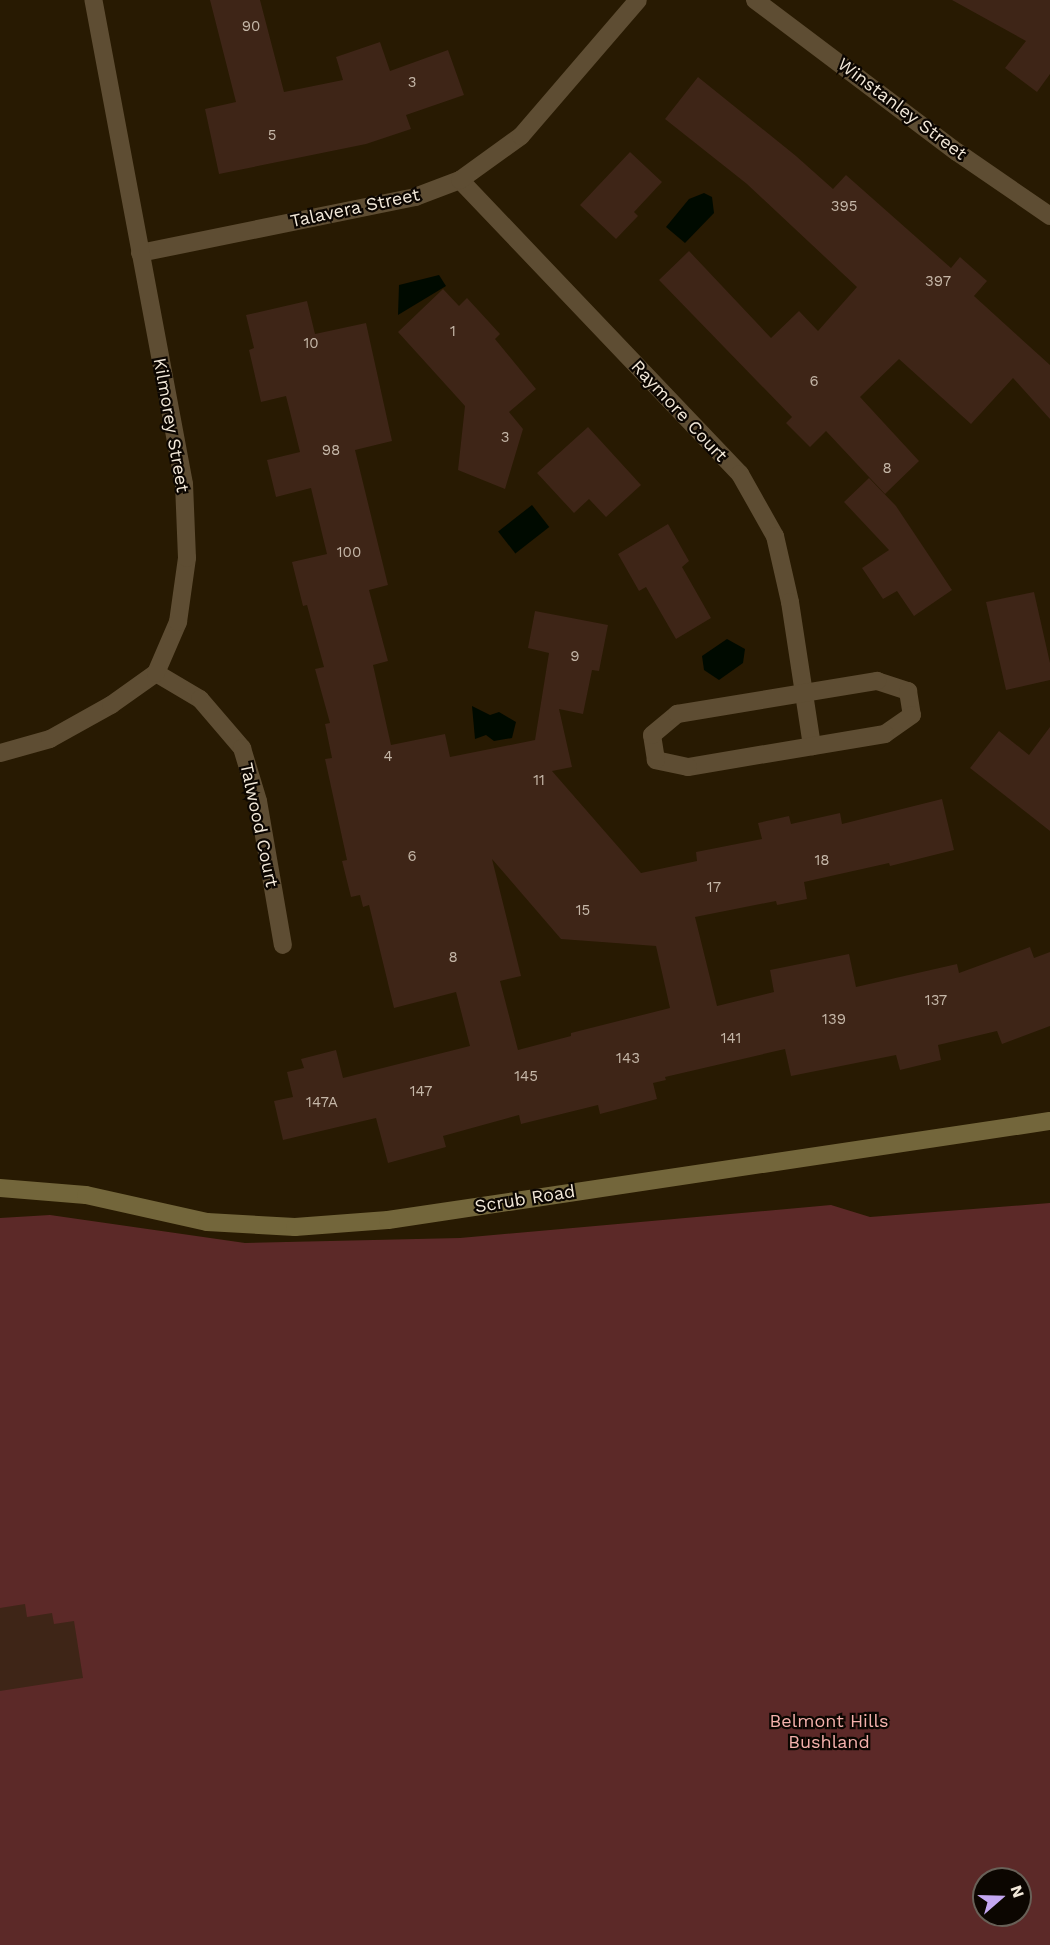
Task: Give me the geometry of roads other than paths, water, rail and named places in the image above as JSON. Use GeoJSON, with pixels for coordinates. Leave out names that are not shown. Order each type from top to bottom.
{"type":"FeatureCollection","features":[{"type":"Feature","properties":{"kind":"main road","name":"Scrub Road"},"geometry":{"type":"LineString","coordinates":[[0,1188],[86,1195],[207,1222],[295,1227],[388,1220],[1050,1121]]}},
{"type":"Feature","properties":{"kind":"street","name":"Kilmorey Street"},"geometry":{"type":"LineString","coordinates":[[93,0],[184,484],[187,558],[178,622],[156,673]]}},
{"type":"Feature","properties":{"kind":"street","name":"Talavera Street"},"geometry":{"type":"LineString","coordinates":[[140,253],[415,197],[460,180],[520,136],[638,0]]}},
{"type":"Feature","properties":{"kind":"street","name":"Winstanley Street"},"geometry":{"type":"LineString","coordinates":[[755,0],[957,152],[1050,216]]}},
{"type":"Feature","properties":{"kind":"street","name":"Raymore Court"},"geometry":{"type":"LineString","coordinates":[[460,180],[740,474],[775,536],[790,602],[812,746]]}},
{"type":"Feature","properties":{"kind":"street"},"geometry":{"type":"LineString","coordinates":[[0,753],[50,739],[111,705],[156,673]]}},
{"type":"Feature","properties":{"kind":"street","name":"Talwood Court"},"geometry":{"type":"LineString","coordinates":[[156,673],[200,699],[242,748],[258,801],[283,945]]}},
{"type":"Feature","properties":{"kind":"street"},"geometry":{"type":"LineString","coordinates":[[878,681],[908,691],[912,715],[885,734],[688,767],[656,760],[652,735],[677,714],[804,693],[878,681]]}},
{"type":"Feature","properties":{"kind":"park label","name":"Belmont Hills Bushland"},"geometry":{"type":"Point","coordinates":[829,1732]}}]}
